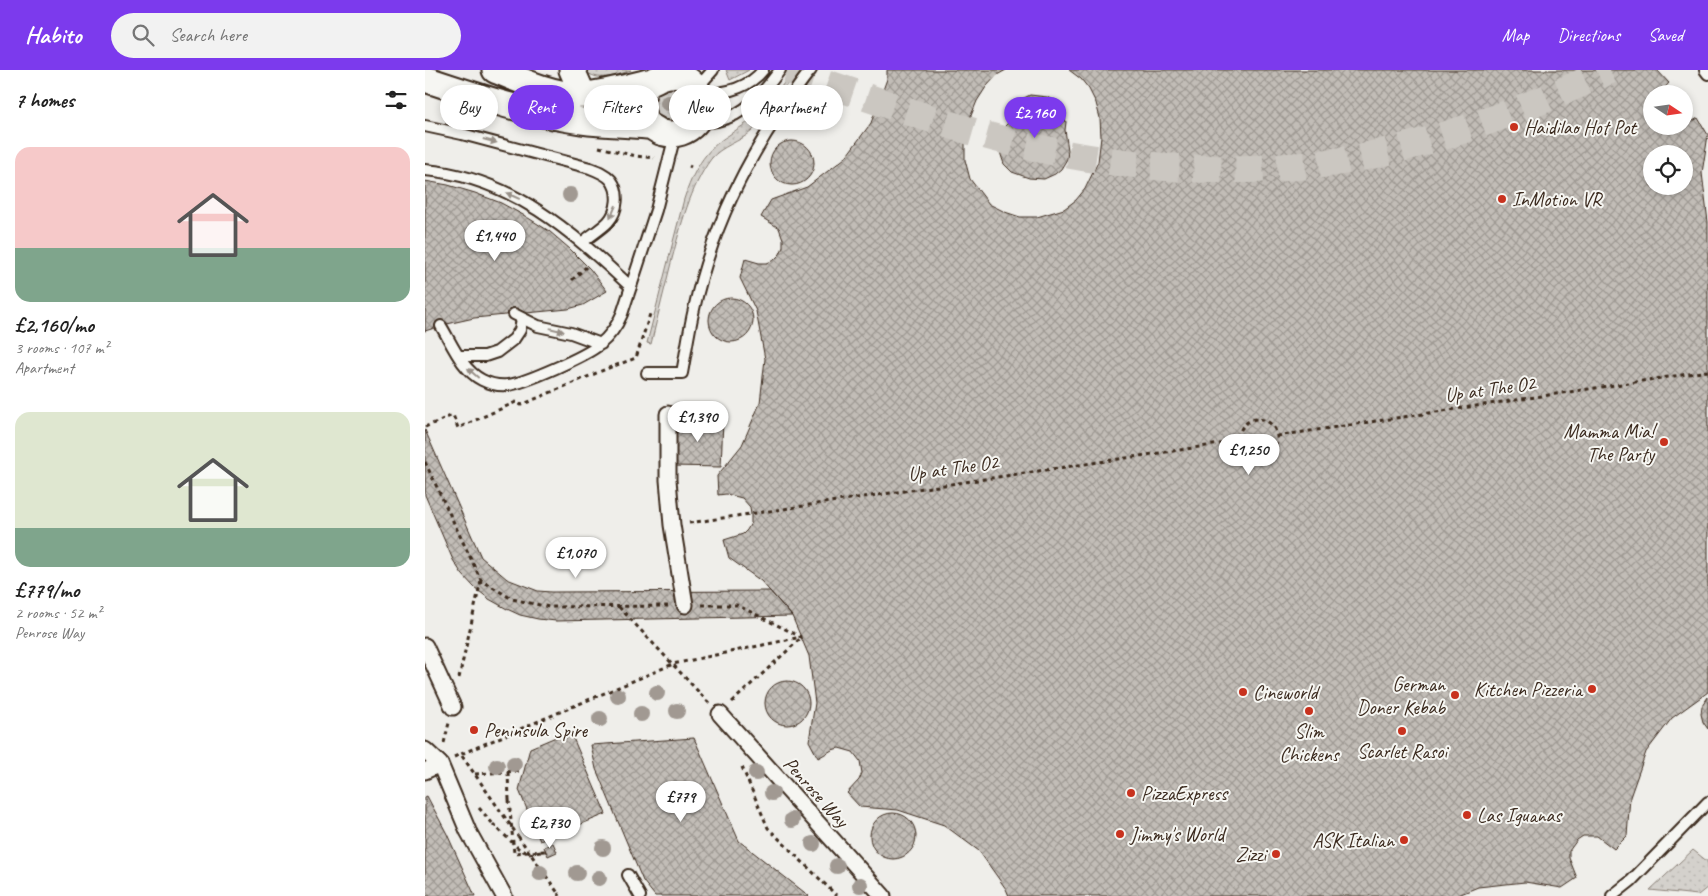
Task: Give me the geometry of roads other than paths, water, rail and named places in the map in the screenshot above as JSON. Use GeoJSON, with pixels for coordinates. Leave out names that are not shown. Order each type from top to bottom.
{"type":"FeatureCollection","features":[{"type":"Feature","properties":{"kind":"street"},"geometry":{"type":"LineString","coordinates":[[495,70],[526,83],[561,92],[583,95],[668,75],[681,76],[703,84]]}},
{"type":"Feature","properties":{"kind":"street"},"geometry":{"type":"LineString","coordinates":[[572,70],[583,95]]}},
{"type":"Feature","properties":{"kind":"street"},"geometry":{"type":"LineString","coordinates":[[653,85],[668,75]]}},
{"type":"Feature","properties":{"kind":"street"},"geometry":{"type":"LineString","coordinates":[[425,79],[534,111],[584,121]]}},
{"type":"Feature","properties":{"kind":"street"},"geometry":{"type":"LineString","coordinates":[[658,130],[663,133],[677,130]]}},
{"type":"Feature","properties":{"kind":"street"},"geometry":{"type":"LineString","coordinates":[[668,414],[671,525],[685,606]]}},
{"type":"Feature","properties":{"kind":"street"},"geometry":{"type":"LineString","coordinates":[[425,646],[453,707]]}},
{"type":"Feature","properties":{"kind":"street","name":"Penrose Way"},"geometry":{"type":"LineString","coordinates":[[720,714],[883,896]]}},
{"type":"Feature","properties":{"kind":"street"},"geometry":{"type":"LineString","coordinates":[[425,750],[440,764],[468,831],[505,896]]}},
{"type":"Feature","properties":{"kind":"street"},"geometry":{"type":"LineString","coordinates":[[425,771],[440,764]]}},
{"type":"Feature","properties":{"kind":"lane"},"geometry":{"type":"LineString","coordinates":[[703,84],[713,94],[735,89],[748,83],[763,70]]}},
{"type":"Feature","properties":{"kind":"lane"},"geometry":{"type":"LineString","coordinates":[[731,117],[748,107],[759,97],[780,70]]}},
{"type":"Feature","properties":{"kind":"lane"},"geometry":{"type":"LineString","coordinates":[[647,373],[682,373],[694,309],[709,256],[728,208],[751,161],[775,121],[811,70]]}},
{"type":"Feature","properties":{"kind":"lane"},"geometry":{"type":"LineString","coordinates":[[1705,70],[1708,74]]}},
{"type":"Feature","properties":{"kind":"lane"},"geometry":{"type":"LineString","coordinates":[[425,126],[462,134],[590,168],[602,173],[610,179],[615,187],[616,204],[608,221],[583,242]]}},
{"type":"Feature","properties":{"kind":"lane"},"geometry":{"type":"LineString","coordinates":[[441,326],[465,366],[481,380],[500,385],[519,382],[578,357],[601,344],[617,326],[660,196],[685,130]]}},
{"type":"Feature","properties":{"kind":"lane"},"geometry":{"type":"LineString","coordinates":[[425,170],[483,182],[525,202],[583,242],[631,287]]}},
{"type":"Feature","properties":{"kind":"lane"},"geometry":{"type":"LineString","coordinates":[[460,356],[485,356],[497,352],[506,346],[520,330],[518,316],[538,326],[571,333],[601,344]]}},
{"type":"Feature","properties":{"kind":"lane"},"geometry":{"type":"LineString","coordinates":[[1612,896],[1631,881],[1708,802]]}},
{"type":"Feature","properties":{"kind":"lane"},"geometry":{"type":"LineString","coordinates":[[628,875],[640,896]]}},
{"type":"Feature","properties":{"kind":"tunnel"},"geometry":{"type":"LineString","coordinates":[[787,70],[951,125],[1040,149],[1139,165],[1207,169],[1274,168],[1311,165],[1381,153],[1481,123],[1546,98],[1610,70]]}},
{"type":"Feature","properties":{"kind":"place","name":"Haidilao Hot Pot"},"geometry":{"type":"Point","coordinates":[1514,127]}},
{"type":"Feature","properties":{"kind":"place","name":"InMotion VR"},"geometry":{"type":"Point","coordinates":[1502,199]}},
{"type":"Feature","properties":{"kind":"place","name":"Mamma Mia! The Party"},"geometry":{"type":"Point","coordinates":[1664,442]}},
{"type":"Feature","properties":{"kind":"place","name":"Kitchen Pizzeria"},"geometry":{"type":"Point","coordinates":[1592,689]}},
{"type":"Feature","properties":{"kind":"place","name":"Cineworld"},"geometry":{"type":"Point","coordinates":[1243,692]}},
{"type":"Feature","properties":{"kind":"place","name":"German Doner Kebab"},"geometry":{"type":"Point","coordinates":[1455,695]}},
{"type":"Feature","properties":{"kind":"place","name":"Slim Chickens"},"geometry":{"type":"Point","coordinates":[1309,711]}},
{"type":"Feature","properties":{"kind":"place","name":"Peninsula Spire"},"geometry":{"type":"Point","coordinates":[474,730]}},
{"type":"Feature","properties":{"kind":"place","name":"Scarlet Rasoi"},"geometry":{"type":"Point","coordinates":[1402,731]}},
{"type":"Feature","properties":{"kind":"place","name":"PizzaExpress"},"geometry":{"type":"Point","coordinates":[1131,793]}},
{"type":"Feature","properties":{"kind":"place","name":"Las Iguanas"},"geometry":{"type":"Point","coordinates":[1467,815]}},
{"type":"Feature","properties":{"kind":"place","name":"Jimmy's World"},"geometry":{"type":"Point","coordinates":[1120,834]}},
{"type":"Feature","properties":{"kind":"place","name":"ASK Italian"},"geometry":{"type":"Point","coordinates":[1404,840]}},
{"type":"Feature","properties":{"kind":"place","name":"Zizzi"},"geometry":{"type":"Point","coordinates":[1276,854]}}]}
